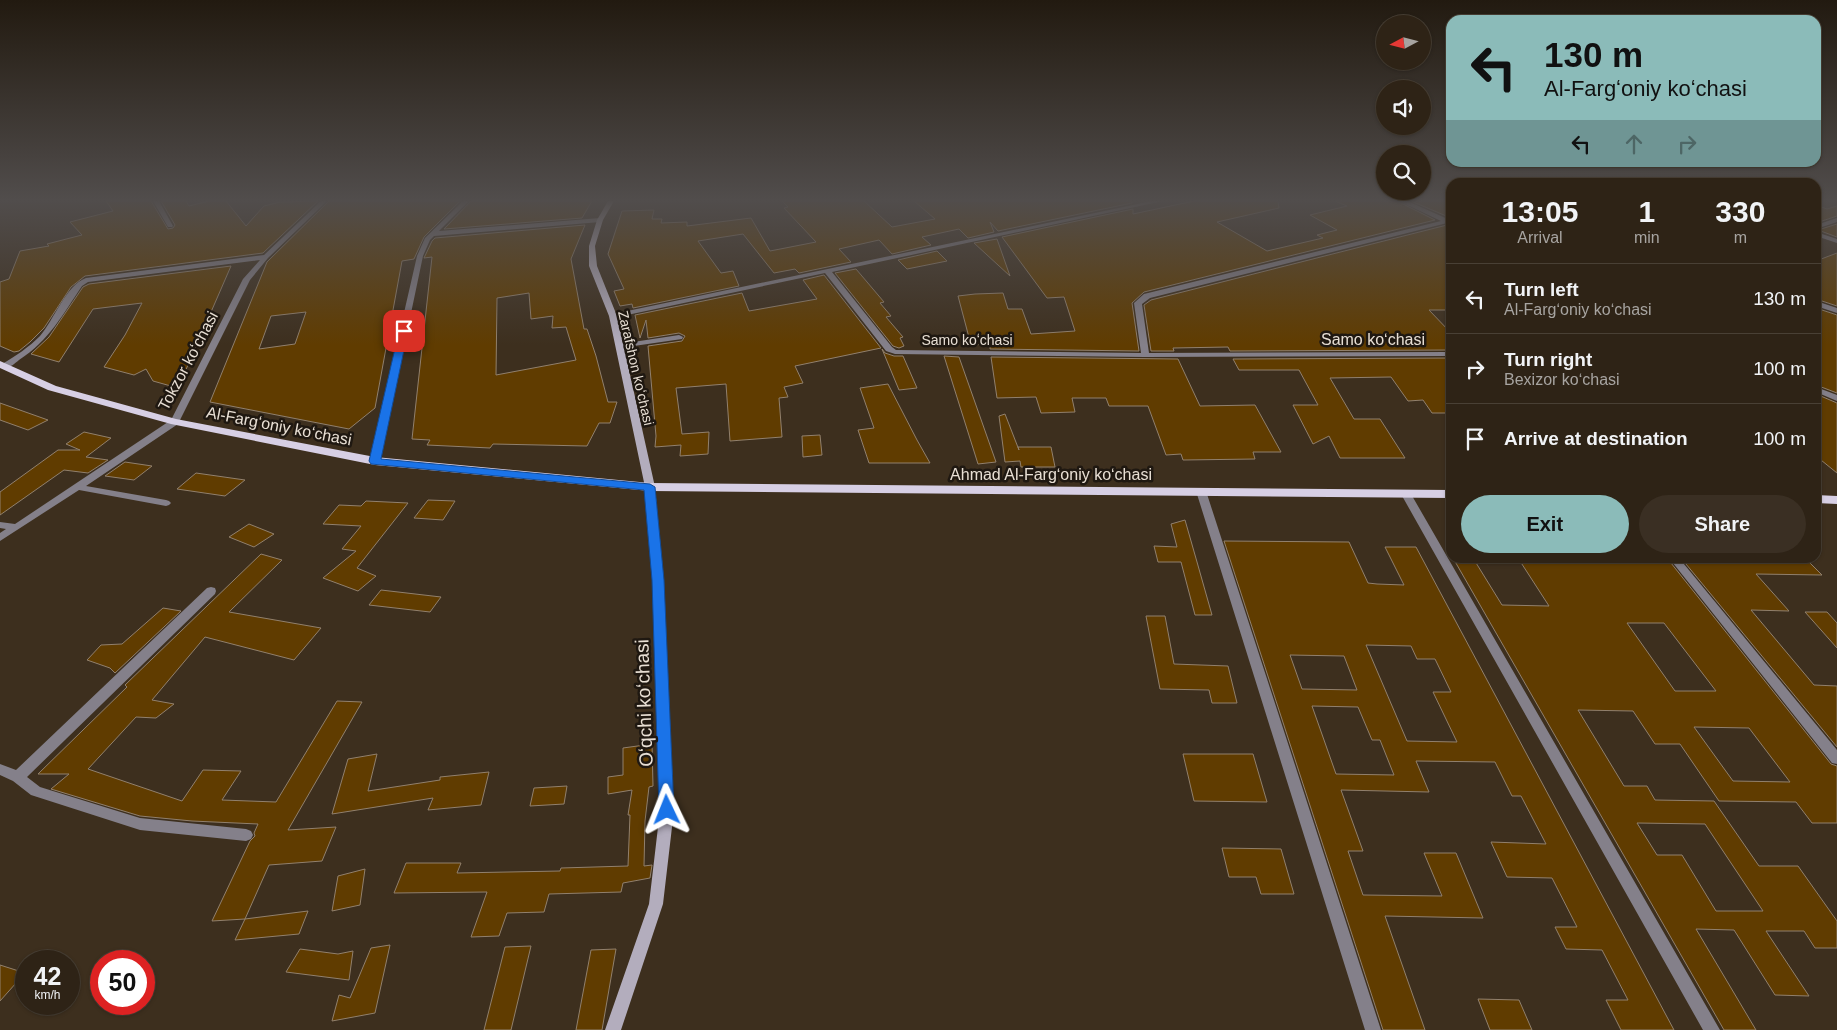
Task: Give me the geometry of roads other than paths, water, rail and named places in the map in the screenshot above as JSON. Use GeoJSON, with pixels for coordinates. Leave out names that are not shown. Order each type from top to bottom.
{"type":"FeatureCollection","features":[{"type":"Feature","properties":{"kind":"main road","name":"Zarafshon koʻchasi"},"geometry":{"type":"LineString","coordinates":[[592,249],[593,266],[613,316],[650,487]]}},
{"type":"Feature","properties":{"kind":"main road","name":"Al-Fargʻoniy koʻchasi"},"geometry":{"type":"LineString","coordinates":[[2,365],[52,388],[175,422],[375,461],[650,487]]}},
{"type":"Feature","properties":{"kind":"main road","name":"Ahmad Al-Fargʻoniy koʻchasi"},"geometry":{"type":"LineString","coordinates":[[650,487],[1446,494]]}},
{"type":"Feature","properties":{"kind":"main road","name":"Oʻqchi koʻchasi"},"geometry":{"type":"LineString","coordinates":[[613,1030],[656,904],[667,810],[658,580],[650,487]]}},
{"type":"Feature","properties":{"kind":"main road"},"geometry":{"type":"LineString","coordinates":[[1821,500],[1835,502]]}},
{"type":"Feature","properties":{"kind":"street","name":"Tokzor koʻchasi"},"geometry":{"type":"LineString","coordinates":[[0,538],[175,422],[247,280],[274,249]]}},
{"type":"Feature","properties":{"kind":"street"},"geometry":{"type":"LineString","coordinates":[[375,461],[423,249]]}},
{"type":"Feature","properties":{"kind":"street"},"geometry":{"type":"LineString","coordinates":[[613,316],[935,249]]}},
{"type":"Feature","properties":{"kind":"street"},"geometry":{"type":"LineString","coordinates":[[1145,355],[1138,303],[1147,296],[1339,249]]}},
{"type":"Feature","properties":{"kind":"street"},"geometry":{"type":"LineString","coordinates":[[2,365],[28,352],[44,336],[79,284],[86,280],[266,257]]}},
{"type":"Feature","properties":{"kind":"street","name":"Samo koʻchasi"},"geometry":{"type":"LineString","coordinates":[[828,272],[889,349],[895,352],[1145,355],[1446,354]]}},
{"type":"Feature","properties":{"kind":"street"},"geometry":{"type":"LineString","coordinates":[[1821,305],[1837,311]]}},
{"type":"Feature","properties":{"kind":"street"},"geometry":{"type":"LineString","coordinates":[[620,346],[679,337]]}},
{"type":"Feature","properties":{"kind":"street"},"geometry":{"type":"LineString","coordinates":[[1821,391],[1837,398]]}},
{"type":"Feature","properties":{"kind":"street"},"geometry":{"type":"LineString","coordinates":[[77,488],[166,503]]}},
{"type":"Feature","properties":{"kind":"street"},"geometry":{"type":"LineString","coordinates":[[1200,491],[1373,1030]]}},
{"type":"Feature","properties":{"kind":"street"},"geometry":{"type":"LineString","coordinates":[[1406,494],[1712,1030]]}},
{"type":"Feature","properties":{"kind":"street"},"geometry":{"type":"LineString","coordinates":[[0,525],[16,527]]}},
{"type":"Feature","properties":{"kind":"street"},"geometry":{"type":"LineString","coordinates":[[1678,563],[1837,759]]}},
{"type":"Feature","properties":{"kind":"street"},"geometry":{"type":"LineString","coordinates":[[18,777],[211,591]]}},
{"type":"Feature","properties":{"kind":"street"},"geometry":{"type":"LineString","coordinates":[[0,769],[18,777],[36,791],[140,824],[246,835]]}}]}
